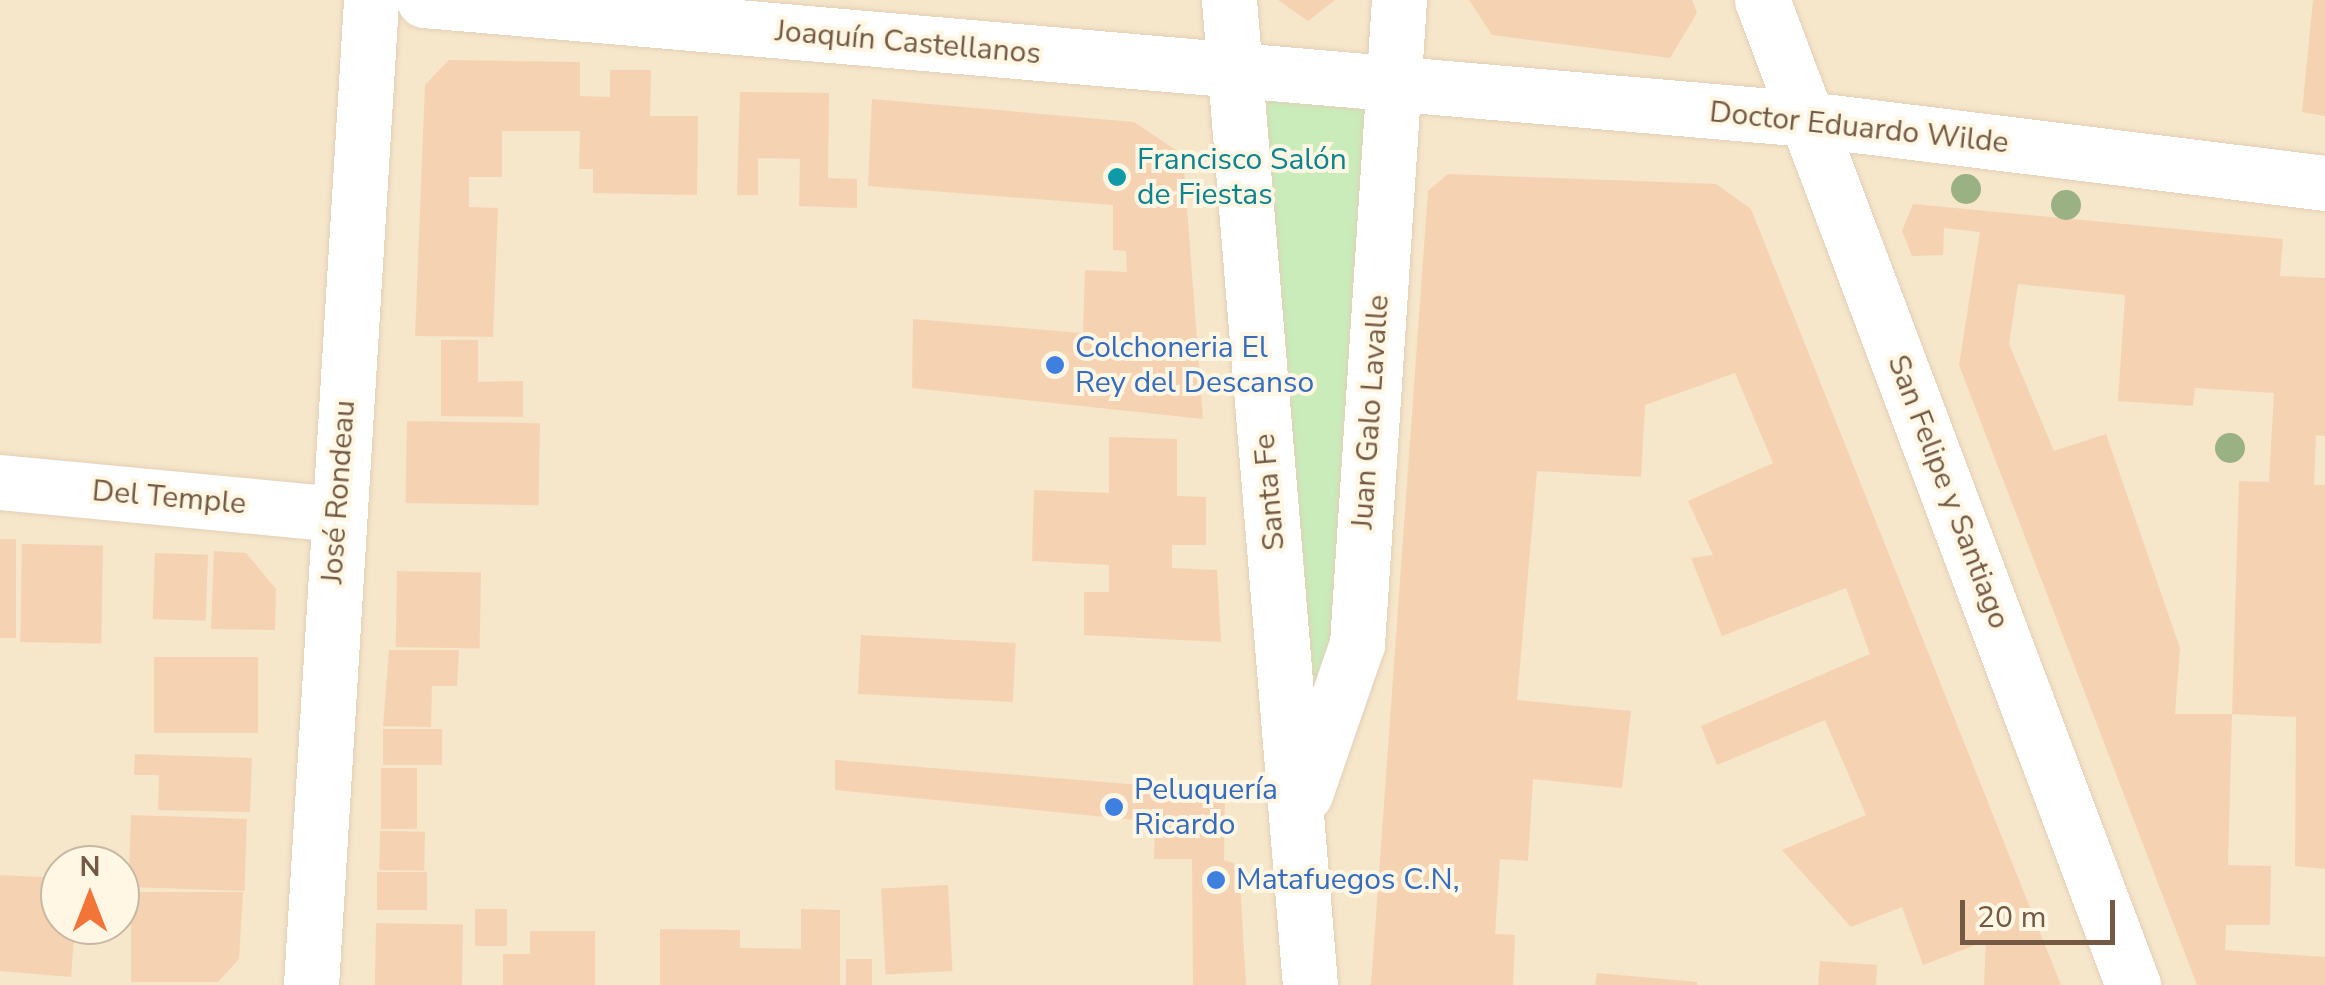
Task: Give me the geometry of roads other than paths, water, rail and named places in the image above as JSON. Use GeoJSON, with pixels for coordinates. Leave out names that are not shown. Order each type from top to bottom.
{"type":"FeatureCollection","features":[{"type":"Feature","properties":{"kind":"street","name":"José Rondeau"},"geometry":{"type":"LineString","coordinates":[[311,985],[372,0]]}},
{"type":"Feature","properties":{"kind":"street","name":"Joaquín Castellanos"},"geometry":{"type":"LineString","coordinates":[[424,0],[1391,87]]}},
{"type":"Feature","properties":{"kind":"street","name":"Santa Fe"},"geometry":{"type":"LineString","coordinates":[[1228,0],[1310,985]]}},
{"type":"Feature","properties":{"kind":"street","name":"Juan Galo Lavalle"},"geometry":{"type":"LineString","coordinates":[[1298,816],[1357,644],[1399,0]]}},
{"type":"Feature","properties":{"kind":"street","name":"San Felipe y Santiago"},"geometry":{"type":"LineString","coordinates":[[1762,0],[2133,985]]}},
{"type":"Feature","properties":{"kind":"street","name":"Doctor Eduardo Wilde"},"geometry":{"type":"LineString","coordinates":[[1391,87],[1808,119],[2325,183]]}},
{"type":"Feature","properties":{"kind":"street","name":"Del Temple"},"geometry":{"type":"LineString","coordinates":[[0,482],[338,514]]}},
{"type":"Feature","properties":{"kind":"place","name":"Francisco Salón de Fiestas"},"geometry":{"type":"Point","coordinates":[1117,177]}},
{"type":"Feature","properties":{"kind":"place","name":"Colchoneria El Rey del Descanso"},"geometry":{"type":"Point","coordinates":[1055,365]}},
{"type":"Feature","properties":{"kind":"place","name":"Peluquería Ricardo"},"geometry":{"type":"Point","coordinates":[1114,807]}},
{"type":"Feature","properties":{"kind":"place","name":"Matafuegos C.N,"},"geometry":{"type":"Point","coordinates":[1216,880]}}]}
